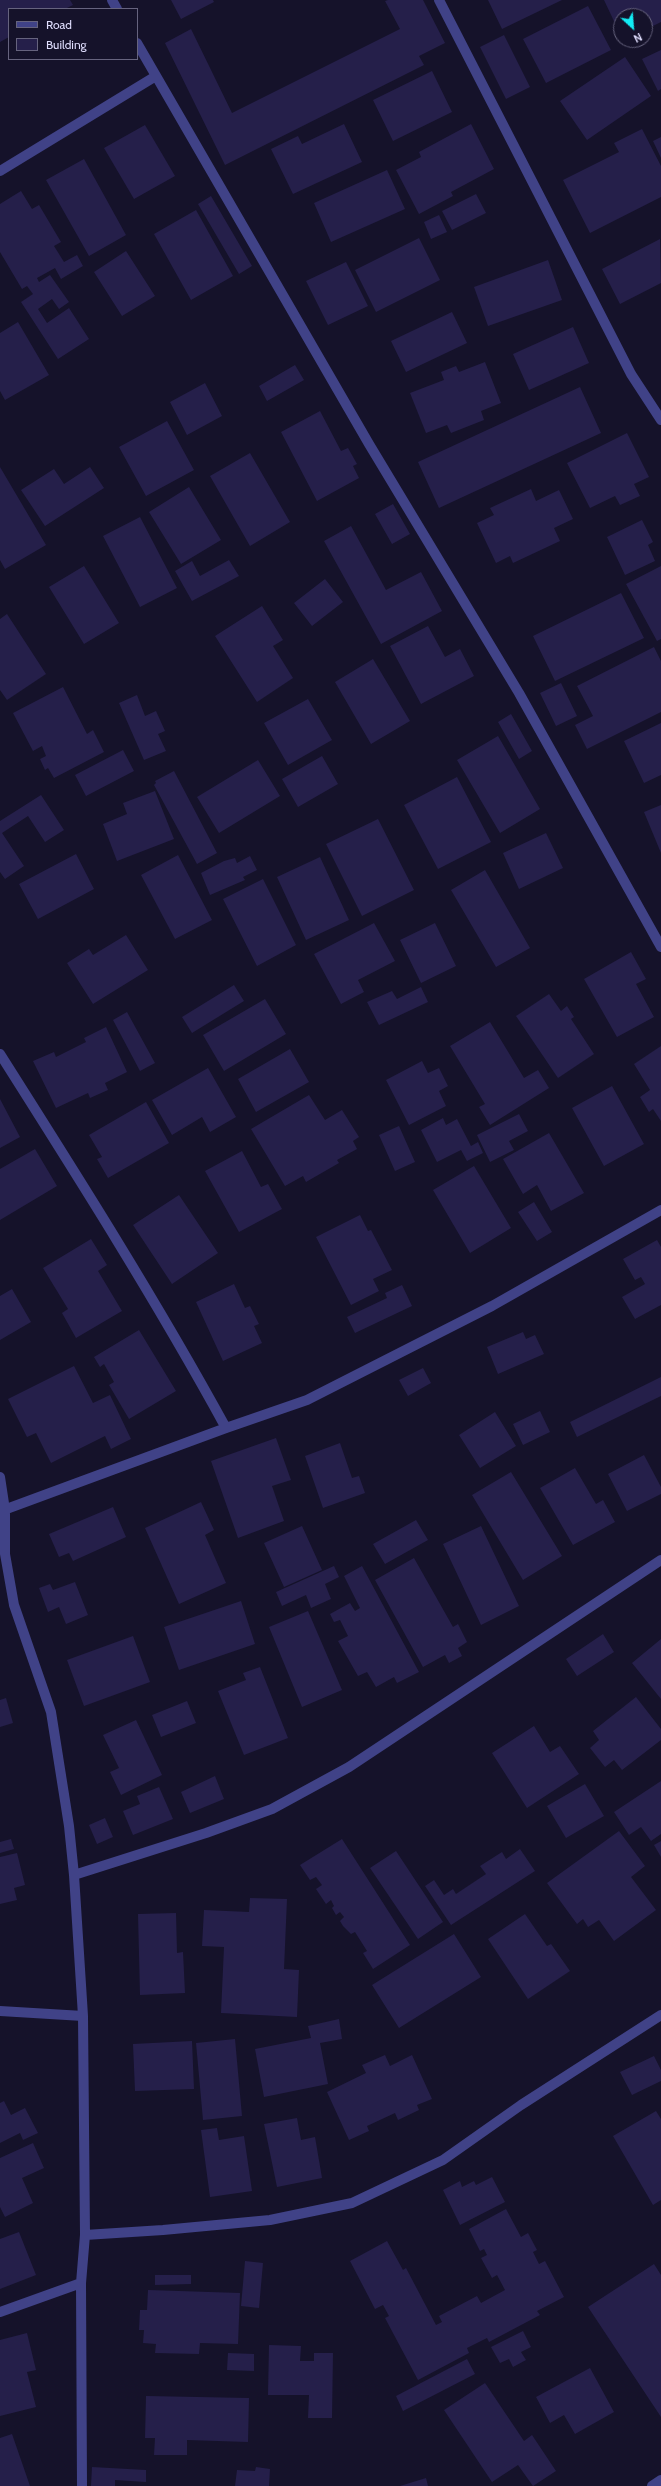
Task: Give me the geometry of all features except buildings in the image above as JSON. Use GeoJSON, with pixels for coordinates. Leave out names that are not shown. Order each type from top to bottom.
{"type":"FeatureCollection","features":[{"type":"Feature","properties":{"kind":"street"},"geometry":{"type":"LineString","coordinates":[[439,0],[631,374],[661,420]]}},
{"type":"Feature","properties":{"kind":"street"},"geometry":{"type":"LineString","coordinates":[[138,44],[369,444],[518,693],[661,947]]}},
{"type":"Feature","properties":{"kind":"street"},"geometry":{"type":"LineString","coordinates":[[0,171],[156,76]]}},
{"type":"Feature","properties":{"kind":"street"},"geometry":{"type":"LineString","coordinates":[[0,1054],[178,1340],[226,1428]]}},
{"type":"Feature","properties":{"kind":"street"},"geometry":{"type":"LineString","coordinates":[[3,1511],[226,1428],[307,1400],[492,1306],[661,1210]]}},
{"type":"Feature","properties":{"kind":"street"},"geometry":{"type":"LineString","coordinates":[[0,1477],[5,1554],[14,1605],[51,1712],[69,1826],[74,1875],[84,2016],[85,2235],[81,2283],[82,2486]]}},
{"type":"Feature","properties":{"kind":"street"},"geometry":{"type":"LineString","coordinates":[[74,1875],[206,1834],[272,1809],[343,1771],[661,1560]]}},
{"type":"Feature","properties":{"kind":"street"},"geometry":{"type":"LineString","coordinates":[[0,2011],[84,2016]]}},
{"type":"Feature","properties":{"kind":"street"},"geometry":{"type":"LineString","coordinates":[[85,2235],[164,2230],[270,2220],[352,2203],[443,2160],[522,2106],[661,2016]]}},
{"type":"Feature","properties":{"kind":"street"},"geometry":{"type":"LineString","coordinates":[[0,2312],[81,2283]]}},
{"type":"Feature","properties":{"kind":"street"},"geometry":{"type":"LineString","coordinates":[[652,2486],[661,2480]]}}]}
